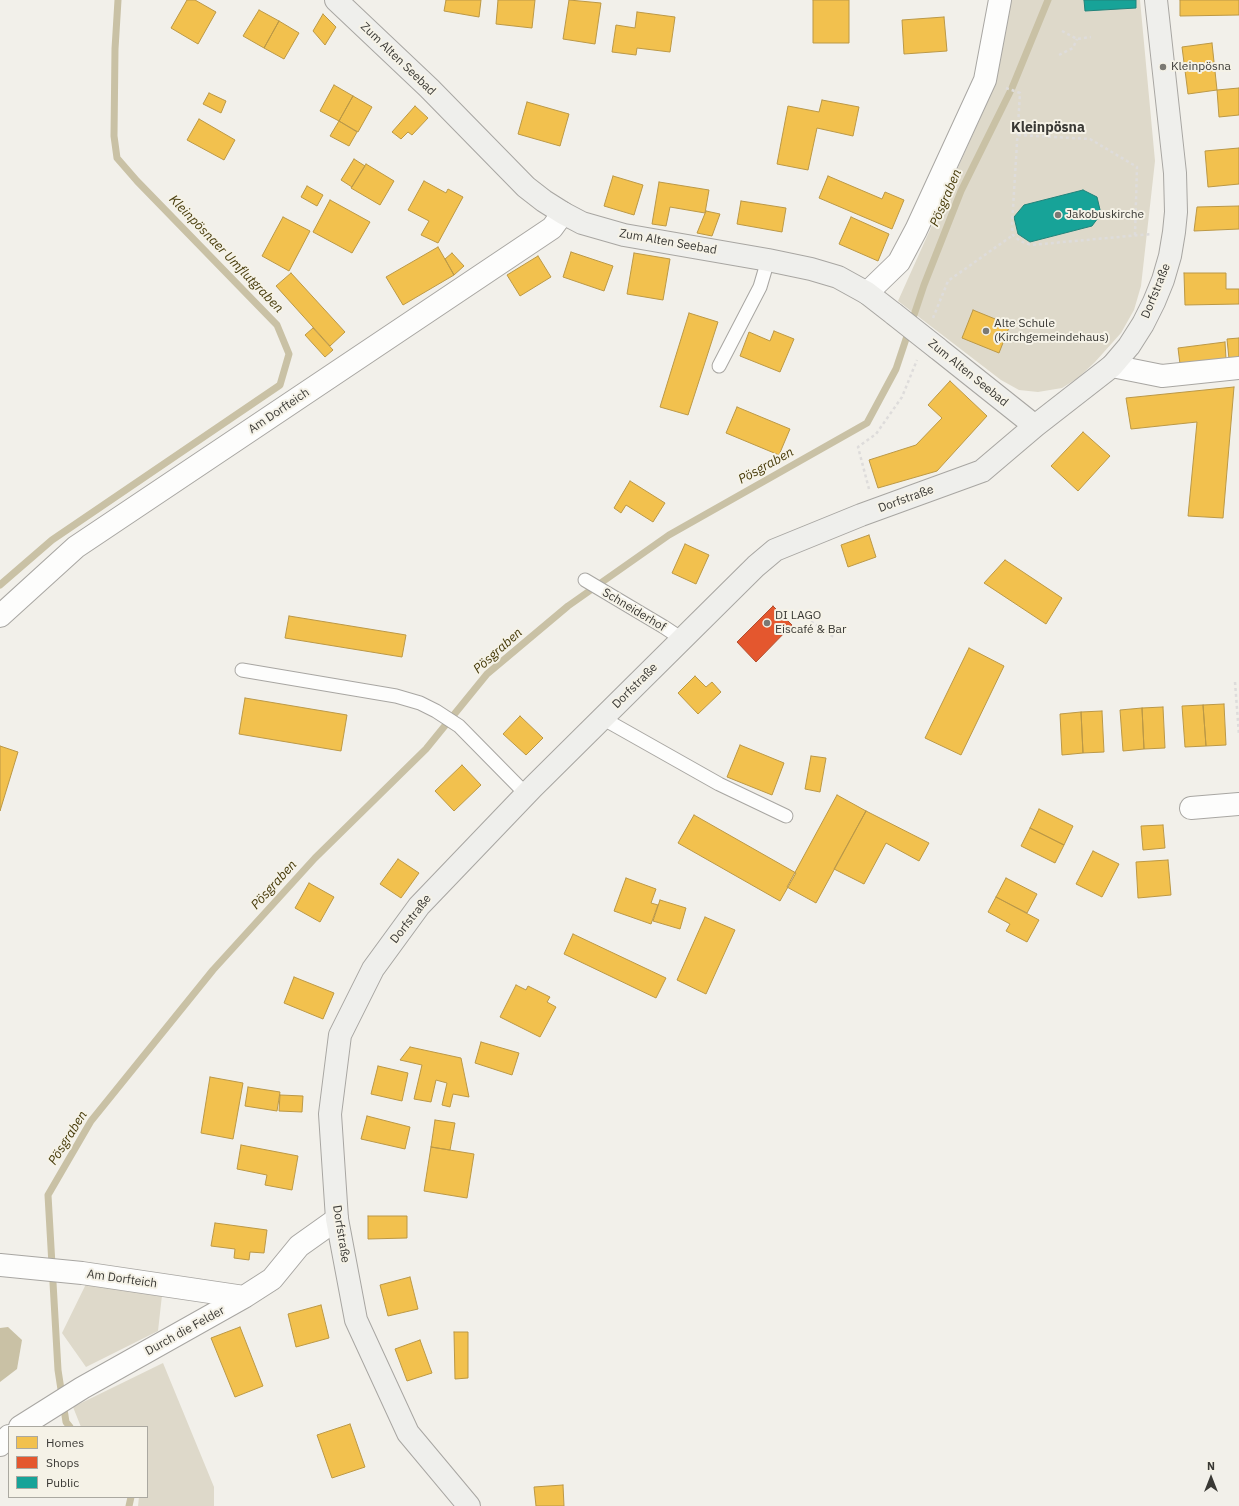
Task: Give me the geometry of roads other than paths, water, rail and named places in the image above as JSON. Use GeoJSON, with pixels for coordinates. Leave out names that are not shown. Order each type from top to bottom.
{"type":"FeatureCollection","features":[{"type":"Feature","properties":{"kind":"street","name":"Zum Alten Seebad"},"geometry":{"type":"LineString","coordinates":[[336,0],[429,88],[526,187],[563,213],[582,223],[624,235],[768,260],[811,269],[838,277],[867,293],[1035,426]]}},
{"type":"Feature","properties":{"kind":"street"},"geometry":{"type":"LineString","coordinates":[[867,293],[899,262],[903,255],[985,80],[1000,0]]}},
{"type":"Feature","properties":{"kind":"street","name":"Dorfstraße"},"geometry":{"type":"LineString","coordinates":[[469,1506],[408,1433],[356,1320],[337,1219],[330,1114],[340,1035],[373,969],[419,906],[526,794],[756,566],[775,550],[860,515],[982,472],[1035,426],[1112,366],[1129,346],[1143,324],[1154,302],[1168,262],[1176,212],[1176,186],[1156,0]]}},
{"type":"Feature","properties":{"kind":"street","name":"Am Dorfteich"},"geometry":{"type":"LineString","coordinates":[[0,616],[76,548],[552,228],[563,213]]}},
{"type":"Feature","properties":{"kind":"street"},"geometry":{"type":"LineString","coordinates":[[1112,366],[1162,376],[1239,368]]}},
{"type":"Feature","properties":{"kind":"street"},"geometry":{"type":"LineString","coordinates":[[1191,808],[1239,804]]}},
{"type":"Feature","properties":{"kind":"street","name":"Durch die Felder"},"geometry":{"type":"LineString","coordinates":[[22,1426],[82,1388],[244,1297],[272,1279],[299,1246],[337,1219]]}},
{"type":"Feature","properties":{"kind":"street","name":"Am Dorfteich"},"geometry":{"type":"LineString","coordinates":[[0,1265],[82,1273],[244,1297]]}},
{"type":"Feature","properties":{"kind":"street"},"geometry":{"type":"LineString","coordinates":[[0,1445],[8,1437]]}},
{"type":"Feature","properties":{"kind":"lane"},"geometry":{"type":"LineString","coordinates":[[719,366],[760,287],[768,260]]}},
{"type":"Feature","properties":{"kind":"lane","name":"Schneiderhof"},"geometry":{"type":"LineString","coordinates":[[585,580],[682,639]]}},
{"type":"Feature","properties":{"kind":"lane"},"geometry":{"type":"LineString","coordinates":[[242,670],[396,696],[420,703],[436,711],[459,726],[526,794]]}},
{"type":"Feature","properties":{"kind":"lane"},"geometry":{"type":"LineString","coordinates":[[602,718],[718,784],[786,816]]}},
{"type":"Feature","properties":{"kind":"waterway","name":"Kleinpösnaer Umflutgraben"},"geometry":{"type":"LineString","coordinates":[[0,585],[52,540],[280,385],[289,354],[277,325],[137,181],[117,158],[114,136],[115,49],[118,0]]}},
{"type":"Feature","properties":{"kind":"waterway","name":"Pösgraben"},"geometry":{"type":"LineString","coordinates":[[69,1426],[66,1422],[58,1370],[48,1195],[91,1121],[213,970],[315,858],[426,749],[487,674],[568,606],[669,535],[867,423],[896,369],[924,285],[961,191],[1012,88],[1048,0]]}},
{"type":"Feature","properties":{"kind":"waterway","name":"Pösgraben"},"geometry":{"type":"LineString","coordinates":[[129,1506],[131,1498]]}},
{"type":"Feature","properties":{"kind":"place","name":"Kleinpösna"},"geometry":{"type":"Point","coordinates":[1163,67]}},
{"type":"Feature","properties":{"kind":"place","name":"Jakobuskirche"},"geometry":{"type":"Point","coordinates":[1058,215]}},
{"type":"Feature","properties":{"kind":"place","name":"Alte Schule (Kirchgemeindehaus)"},"geometry":{"type":"Point","coordinates":[986,331]}},
{"type":"Feature","properties":{"kind":"place","name":"DI LAGO Eiscafé & Bar"},"geometry":{"type":"Point","coordinates":[767,623]}},
{"type":"Feature","properties":{"kind":"district","name":"Kleinpösna"},"geometry":{"type":"Point","coordinates":[1048,128]}}]}
